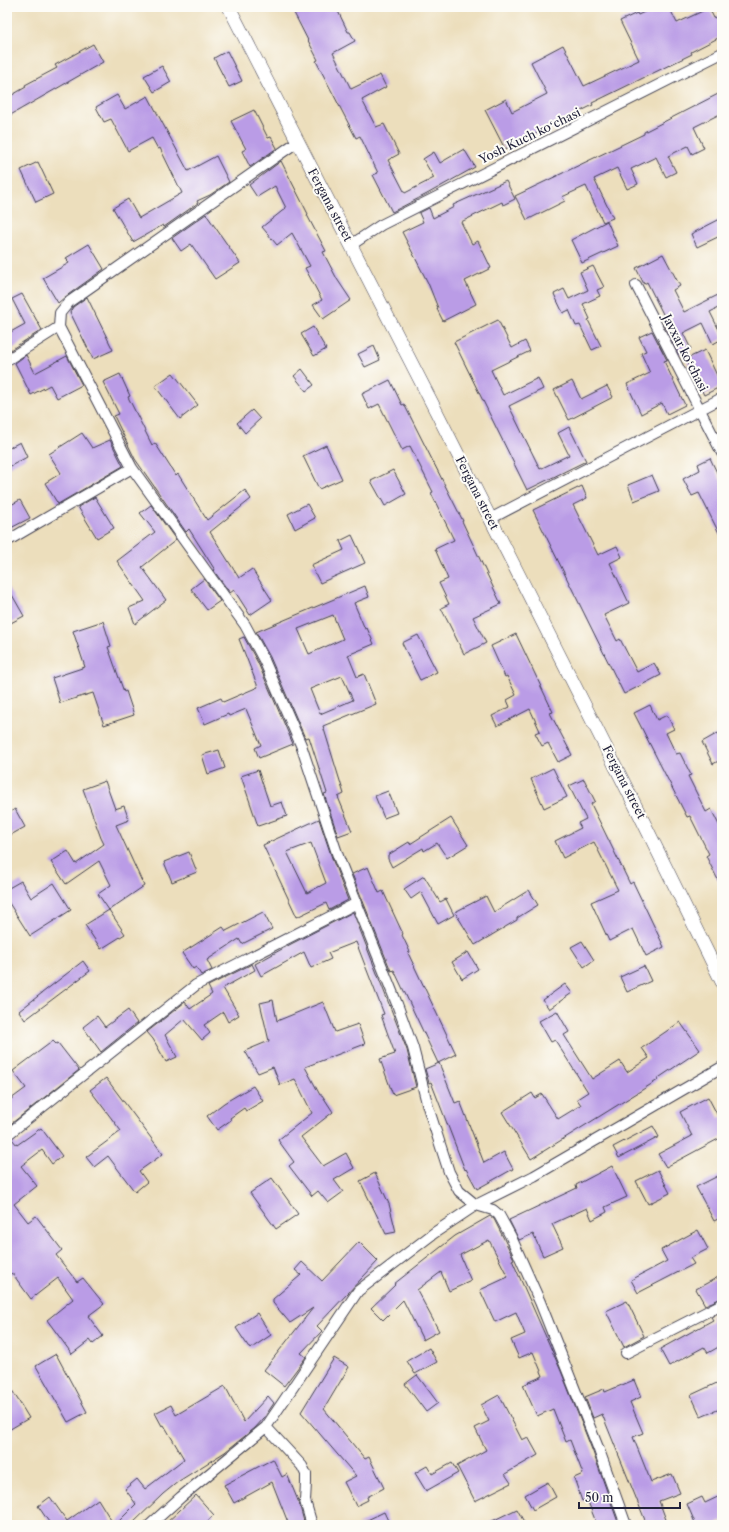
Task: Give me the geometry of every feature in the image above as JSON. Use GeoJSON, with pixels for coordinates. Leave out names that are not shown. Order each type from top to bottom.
{"type":"FeatureCollection","features":[{"type":"Feature","properties":{"kind":"street","name":"Fergana street"},"geometry":{"type":"LineString","coordinates":[[229,7],[636,806],[722,982]]}},
{"type":"Feature","properties":{"kind":"street","name":"Yosh Kuch koʻchasi"},"geometry":{"type":"LineString","coordinates":[[351,245],[381,225],[722,53]]}},
{"type":"Feature","properties":{"kind":"street"},"geometry":{"type":"LineString","coordinates":[[297,142],[69,302],[60,312],[59,327],[132,468],[245,625],[264,660],[301,745],[339,859],[413,1048],[434,1126],[449,1172],[459,1192],[476,1205],[493,1210],[499,1215],[511,1237],[554,1337],[604,1463],[626,1525]]}},
{"type":"Feature","properties":{"kind":"street","name":"Javxar koʻchasi"},"geometry":{"type":"LineString","coordinates":[[636,285],[722,453]]}},
{"type":"Feature","properties":{"kind":"street"},"geometry":{"type":"LineString","coordinates":[[7,360],[59,327]]}},
{"type":"Feature","properties":{"kind":"street"},"geometry":{"type":"LineString","coordinates":[[490,519],[722,398]]}},
{"type":"Feature","properties":{"kind":"street"},"geometry":{"type":"LineString","coordinates":[[7,541],[132,468]]}},
{"type":"Feature","properties":{"kind":"street"},"geometry":{"type":"LineString","coordinates":[[7,1135],[196,985],[357,904]]}},
{"type":"Feature","properties":{"kind":"street"},"geometry":{"type":"LineString","coordinates":[[150,1525],[180,1497],[266,1426],[358,1291],[434,1233],[476,1205],[534,1176],[722,1067]]}},
{"type":"Feature","properties":{"kind":"street"},"geometry":{"type":"LineString","coordinates":[[626,1354],[722,1304]]}},
{"type":"Feature","properties":{"kind":"street"},"geometry":{"type":"LineString","coordinates":[[266,1426],[302,1466],[306,1474],[305,1502],[312,1525]]}},
{"type":"Feature","properties":{"kind":"building"},"geometry":{"type":"Polygon","coordinates":[[[291,7],[336,7],[348,32],[350,32],[355,41],[333,53],[351,89],[380,75],[386,87],[362,100],[376,127],[384,124],[399,154],[388,160],[405,193],[434,178],[423,159],[434,152],[440,163],[464,149],[475,167],[392,212],[373,175],[378,173],[360,136],[356,138],[316,61],[318,60],[291,7]]]}},
{"type":"Feature","properties":{"kind":"building"},"geometry":{"type":"Polygon","coordinates":[[[655,7],[669,7],[677,23],[709,8],[714,18],[722,14],[722,36],[691,52],[692,54],[592,103],[593,105],[505,149],[485,110],[506,99],[512,112],[547,94],[531,62],[563,45],[584,86],[639,60],[620,21],[655,7]]]}},
{"type":"Feature","properties":{"kind":"building"},"geometry":{"type":"Polygon","coordinates":[[[93,44],[103,62],[7,117],[7,98],[26,87],[25,85],[57,68],[55,65],[93,44]]]}},
{"type":"Feature","properties":{"kind":"building"},"geometry":{"type":"Polygon","coordinates":[[[227,51],[242,81],[229,87],[214,58],[227,51]]]}},
{"type":"Feature","properties":{"kind":"building"},"geometry":{"type":"Polygon","coordinates":[[[162,66],[171,82],[154,92],[144,76],[162,66]]]}},
{"type":"Feature","properties":{"kind":"building"},"geometry":{"type":"Polygon","coordinates":[[[722,92],[722,113],[694,127],[704,148],[692,154],[688,146],[668,156],[676,172],[666,177],[656,157],[631,169],[638,184],[627,189],[617,168],[594,179],[613,218],[603,222],[586,186],[562,197],[565,201],[527,220],[515,196],[644,134],[644,132],[722,92]]]}},
{"type":"Feature","properties":{"kind":"building"},"geometry":{"type":"Polygon","coordinates":[[[117,95],[125,109],[148,96],[188,171],[216,156],[229,182],[210,195],[197,201],[198,203],[164,227],[163,225],[133,242],[113,208],[128,199],[139,218],[182,193],[160,148],[158,149],[152,138],[128,151],[111,119],[104,122],[96,107],[117,95]]]}},
{"type":"Feature","properties":{"kind":"building"},"geometry":{"type":"Polygon","coordinates":[[[254,110],[268,138],[271,137],[277,148],[250,167],[242,151],[246,149],[231,121],[254,110]]]}},
{"type":"Feature","properties":{"kind":"building"},"geometry":{"type":"Polygon","coordinates":[[[281,161],[326,251],[323,252],[337,279],[351,300],[323,319],[313,305],[322,300],[305,268],[310,266],[292,233],[277,245],[262,227],[286,208],[275,186],[257,197],[249,185],[281,161]]]}},
{"type":"Feature","properties":{"kind":"building"},"geometry":{"type":"Polygon","coordinates":[[[38,162],[53,194],[36,202],[21,170],[38,162]]]}},
{"type":"Feature","properties":{"kind":"building"},"geometry":{"type":"Polygon","coordinates":[[[506,181],[515,199],[503,205],[502,202],[461,222],[472,244],[478,241],[491,268],[465,281],[476,304],[443,321],[428,283],[402,232],[423,222],[419,213],[429,208],[433,218],[454,207],[453,205],[506,181]]]}},
{"type":"Feature","properties":{"kind":"building"},"geometry":{"type":"Polygon","coordinates":[[[206,214],[240,263],[215,279],[191,244],[181,251],[172,238],[206,214]]]}},
{"type":"Feature","properties":{"kind":"building"},"geometry":{"type":"Polygon","coordinates":[[[722,218],[722,235],[697,247],[691,234],[722,218]]]}},
{"type":"Feature","properties":{"kind":"building"},"geometry":{"type":"Polygon","coordinates":[[[607,221],[618,246],[582,263],[571,240],[607,221]]]}},
{"type":"Feature","properties":{"kind":"building"},"geometry":{"type":"Polygon","coordinates":[[[89,244],[104,269],[58,303],[43,278],[69,263],[66,258],[89,244]]]}},
{"type":"Feature","properties":{"kind":"building"},"geometry":{"type":"Polygon","coordinates":[[[663,254],[680,286],[673,290],[684,312],[722,293],[722,306],[710,312],[722,336],[722,339],[713,344],[703,323],[683,333],[691,349],[679,354],[664,325],[668,324],[647,282],[644,284],[636,268],[663,254]]]}},
{"type":"Feature","properties":{"kind":"building"},"geometry":{"type":"Polygon","coordinates":[[[593,266],[604,287],[597,290],[600,296],[583,304],[590,319],[588,320],[601,346],[592,350],[580,325],[576,326],[569,310],[563,313],[554,294],[564,289],[569,299],[588,290],[580,272],[593,266]]]}},
{"type":"Feature","properties":{"kind":"building"},"geometry":{"type":"Polygon","coordinates":[[[22,294],[42,330],[7,352],[7,334],[25,324],[12,299],[22,294]]]}},
{"type":"Feature","properties":{"kind":"building"},"geometry":{"type":"Polygon","coordinates":[[[87,297],[113,350],[93,359],[70,312],[73,307],[87,297]]]}},
{"type":"Feature","properties":{"kind":"building"},"geometry":{"type":"Polygon","coordinates":[[[498,320],[512,348],[525,341],[530,351],[491,370],[503,395],[538,378],[543,389],[509,406],[540,469],[569,455],[558,433],[569,427],[586,461],[527,490],[454,342],[498,320]]]}},
{"type":"Feature","properties":{"kind":"building"},"geometry":{"type":"Polygon","coordinates":[[[313,327],[326,349],[314,356],[301,334],[313,327]]]}},
{"type":"Feature","properties":{"kind":"building"},"geometry":{"type":"Polygon","coordinates":[[[652,331],[667,360],[664,361],[685,405],[667,414],[662,403],[641,414],[627,384],[650,373],[641,353],[646,351],[639,337],[652,331]]]}},
{"type":"Feature","properties":{"kind":"building"},"geometry":{"type":"Polygon","coordinates":[[[374,346],[380,360],[365,367],[358,354],[374,346]]]}},
{"type":"Feature","properties":{"kind":"building"},"geometry":{"type":"Polygon","coordinates":[[[705,350],[722,386],[704,395],[686,359],[705,350]]]}},
{"type":"Feature","properties":{"kind":"building"},"geometry":{"type":"Polygon","coordinates":[[[26,355],[35,373],[67,356],[82,385],[57,398],[50,385],[31,395],[15,363],[26,355]]]}},
{"type":"Feature","properties":{"kind":"building"},"geometry":{"type":"Polygon","coordinates":[[[302,369],[314,385],[306,391],[294,376],[302,369]]]}},
{"type":"Feature","properties":{"kind":"building"},"geometry":{"type":"Polygon","coordinates":[[[173,373],[198,405],[180,419],[155,386],[173,373]]]}},
{"type":"Feature","properties":{"kind":"building"},"geometry":{"type":"Polygon","coordinates":[[[120,374],[130,396],[128,397],[152,445],[155,443],[176,476],[178,474],[207,520],[245,490],[251,499],[210,532],[239,578],[252,569],[272,600],[250,615],[234,590],[230,593],[214,571],[215,570],[189,529],[186,532],[135,459],[114,416],[119,414],[103,382],[120,374]]]}},
{"type":"Feature","properties":{"kind":"building"},"geometry":{"type":"Polygon","coordinates":[[[390,380],[402,405],[404,404],[463,521],[501,604],[473,617],[486,643],[464,654],[441,608],[449,604],[439,583],[448,579],[435,549],[454,540],[431,493],[433,492],[410,446],[402,450],[379,404],[369,409],[362,394],[390,380]]]}},
{"type":"Feature","properties":{"kind":"building"},"geometry":{"type":"Polygon","coordinates":[[[572,381],[581,399],[607,386],[613,397],[569,420],[554,390],[572,381]]]}},
{"type":"Feature","properties":{"kind":"building"},"geometry":{"type":"Polygon","coordinates":[[[252,410],[260,419],[245,433],[237,423],[252,410]]]}},
{"type":"Feature","properties":{"kind":"building"},"geometry":{"type":"Polygon","coordinates":[[[82,433],[92,448],[110,440],[123,466],[58,504],[45,483],[61,473],[49,454],[82,433]]]}},
{"type":"Feature","properties":{"kind":"building"},"geometry":{"type":"Polygon","coordinates":[[[20,442],[27,457],[7,468],[7,449],[20,442]]]}},
{"type":"Feature","properties":{"kind":"building"},"geometry":{"type":"Polygon","coordinates":[[[326,445],[342,479],[319,489],[303,456],[326,445]]]}},
{"type":"Feature","properties":{"kind":"building"},"geometry":{"type":"Polygon","coordinates":[[[710,458],[722,483],[722,539],[699,493],[692,496],[683,479],[700,470],[698,464],[710,458]]]}},
{"type":"Feature","properties":{"kind":"building"},"geometry":{"type":"Polygon","coordinates":[[[393,470],[406,494],[385,506],[371,481],[393,470]]]}},
{"type":"Feature","properties":{"kind":"building"},"geometry":{"type":"Polygon","coordinates":[[[652,475],[659,491],[634,501],[628,485],[652,475]]]}},
{"type":"Feature","properties":{"kind":"building"},"geometry":{"type":"Polygon","coordinates":[[[582,486],[587,498],[573,505],[598,555],[617,546],[622,557],[610,563],[629,603],[604,615],[617,641],[620,639],[637,672],[654,663],[661,675],[624,694],[533,510],[582,486]]]}},
{"type":"Feature","properties":{"kind":"building"},"geometry":{"type":"Polygon","coordinates":[[[95,497],[114,528],[97,538],[78,507],[95,497]]]}},
{"type":"Feature","properties":{"kind":"building"},"geometry":{"type":"Polygon","coordinates":[[[20,500],[30,518],[7,530],[7,507],[20,500]]]}},
{"type":"Feature","properties":{"kind":"building"},"geometry":{"type":"Polygon","coordinates":[[[307,504],[315,518],[295,529],[288,514],[307,504]]]}},
{"type":"Feature","properties":{"kind":"building"},"geometry":{"type":"Polygon","coordinates":[[[151,505],[176,540],[142,567],[166,600],[135,624],[129,608],[145,601],[117,561],[155,532],[140,513],[151,505]]]}},
{"type":"Feature","properties":{"kind":"building"},"geometry":{"type":"Polygon","coordinates":[[[352,535],[365,563],[320,583],[311,565],[344,550],[340,541],[352,535]]]}},
{"type":"Feature","properties":{"kind":"building"},"geometry":{"type":"Polygon","coordinates":[[[204,579],[220,601],[207,610],[191,589],[204,579]]]}},
{"type":"Feature","properties":{"kind":"building"},"geometry":{"type":"Polygon","coordinates":[[[7,586],[24,616],[7,625],[7,586]]]}},
{"type":"Feature","properties":{"kind":"building"},"geometry":{"type":"Polygon","coordinates":[[[365,586],[369,597],[354,603],[365,629],[367,628],[374,644],[348,655],[357,677],[364,674],[376,704],[323,726],[344,794],[338,797],[352,831],[338,836],[324,794],[327,793],[309,737],[305,738],[270,657],[256,632],[365,586]],[[333,615],[298,629],[309,654],[343,639],[333,615]],[[342,676],[310,689],[320,714],[353,700],[342,676]]]}},
{"type":"Feature","properties":{"kind":"building"},"geometry":{"type":"Polygon","coordinates":[[[103,621],[111,646],[108,647],[134,715],[104,725],[93,693],[60,703],[52,678],[85,667],[73,631],[103,621]]]}},
{"type":"Feature","properties":{"kind":"building"},"geometry":{"type":"Polygon","coordinates":[[[516,634],[553,712],[550,713],[572,755],[558,762],[548,743],[542,746],[535,733],[540,731],[530,709],[497,726],[492,716],[510,707],[507,700],[516,695],[507,676],[505,677],[491,646],[516,634]]]}},
{"type":"Feature","properties":{"kind":"building"},"geometry":{"type":"Polygon","coordinates":[[[418,635],[437,672],[420,680],[402,643],[418,635]]]}},
{"type":"Feature","properties":{"kind":"building"},"geometry":{"type":"Polygon","coordinates":[[[244,637],[258,663],[293,744],[259,758],[255,748],[261,745],[246,709],[229,716],[228,714],[205,724],[198,708],[221,698],[223,702],[258,687],[239,639],[244,637]]]}},
{"type":"Feature","properties":{"kind":"building"},"geometry":{"type":"Polygon","coordinates":[[[650,705],[657,720],[667,715],[674,729],[666,733],[676,754],[680,753],[691,775],[688,776],[706,812],[711,809],[722,831],[722,888],[706,856],[709,854],[690,816],[687,817],[634,713],[650,705]]]}},
{"type":"Feature","properties":{"kind":"building"},"geometry":{"type":"Polygon","coordinates":[[[718,733],[722,741],[722,759],[713,764],[702,742],[718,733]]]}},
{"type":"Feature","properties":{"kind":"building"},"geometry":{"type":"Polygon","coordinates":[[[219,750],[225,768],[208,774],[202,755],[219,750]]]}},
{"type":"Feature","properties":{"kind":"building"},"geometry":{"type":"Polygon","coordinates":[[[553,768],[567,797],[544,808],[531,779],[553,768]]]}},
{"type":"Feature","properties":{"kind":"building"},"geometry":{"type":"Polygon","coordinates":[[[258,770],[270,806],[282,802],[287,816],[258,826],[241,776],[258,770]]]}},
{"type":"Feature","properties":{"kind":"building"},"geometry":{"type":"Polygon","coordinates":[[[584,779],[595,801],[591,804],[630,884],[633,882],[664,947],[646,956],[633,929],[609,941],[591,902],[618,890],[594,842],[563,858],[555,841],[581,828],[578,823],[586,819],[569,786],[584,779]]]}},
{"type":"Feature","properties":{"kind":"building"},"geometry":{"type":"Polygon","coordinates":[[[105,781],[115,809],[124,806],[129,820],[116,825],[144,886],[109,910],[98,894],[111,885],[99,861],[66,884],[51,862],[68,851],[76,864],[104,844],[83,789],[105,781]]]}},
{"type":"Feature","properties":{"kind":"building"},"geometry":{"type":"Polygon","coordinates":[[[388,791],[397,813],[384,818],[375,796],[388,791]]]}},
{"type":"Feature","properties":{"kind":"building"},"geometry":{"type":"Polygon","coordinates":[[[15,809],[25,827],[7,837],[7,814],[15,809]]]}},
{"type":"Feature","properties":{"kind":"building"},"geometry":{"type":"Polygon","coordinates":[[[451,818],[468,845],[447,858],[437,843],[424,851],[423,848],[392,867],[388,859],[388,855],[409,842],[410,844],[451,818]]]}},
{"type":"Feature","properties":{"kind":"building"},"geometry":{"type":"Polygon","coordinates":[[[319,819],[348,900],[329,910],[326,903],[297,917],[263,845],[319,819]],[[311,843],[287,852],[307,893],[326,883],[311,843]]]}},
{"type":"Feature","properties":{"kind":"building"},"geometry":{"type":"Polygon","coordinates":[[[189,852],[197,872],[172,882],[164,862],[189,852]]]}},
{"type":"Feature","properties":{"kind":"building"},"geometry":{"type":"Polygon","coordinates":[[[368,867],[379,893],[383,891],[403,934],[402,935],[410,952],[408,953],[456,1054],[438,1063],[394,970],[391,971],[352,874],[368,867]]]}},
{"type":"Feature","properties":{"kind":"building"},"geometry":{"type":"Polygon","coordinates":[[[424,876],[440,902],[446,899],[454,915],[438,924],[421,892],[411,899],[404,889],[424,876]]]}},
{"type":"Feature","properties":{"kind":"building"},"geometry":{"type":"Polygon","coordinates":[[[21,881],[31,898],[54,883],[71,910],[30,936],[7,900],[7,889],[21,881]]]}},
{"type":"Feature","properties":{"kind":"building"},"geometry":{"type":"Polygon","coordinates":[[[529,890],[538,905],[517,918],[517,920],[475,945],[455,912],[486,896],[494,912],[529,890]]]}},
{"type":"Feature","properties":{"kind":"building"},"geometry":{"type":"Polygon","coordinates":[[[109,910],[125,934],[101,949],[85,925],[109,910]]]}},
{"type":"Feature","properties":{"kind":"building"},"geometry":{"type":"Polygon","coordinates":[[[263,912],[272,929],[242,944],[239,939],[207,960],[212,970],[201,975],[196,967],[193,969],[182,953],[223,927],[226,931],[263,912]]]}},
{"type":"Feature","properties":{"kind":"building"},"geometry":{"type":"Polygon","coordinates":[[[353,912],[407,1050],[416,1087],[393,1095],[380,1059],[395,1054],[381,1015],[384,1014],[356,942],[328,953],[331,959],[311,968],[304,952],[261,976],[255,964],[353,912]]]}},
{"type":"Feature","properties":{"kind":"building"},"geometry":{"type":"Polygon","coordinates":[[[582,941],[594,960],[584,967],[571,947],[582,941]]]}},
{"type":"Feature","properties":{"kind":"building"},"geometry":{"type":"Polygon","coordinates":[[[468,952],[478,969],[462,979],[452,962],[468,952]]]}},
{"type":"Feature","properties":{"kind":"building"},"geometry":{"type":"Polygon","coordinates":[[[83,961],[90,971],[25,1020],[19,1011],[83,961]]]}},
{"type":"Feature","properties":{"kind":"building"},"geometry":{"type":"Polygon","coordinates":[[[252,964],[255,970],[223,988],[239,1015],[228,1022],[223,1012],[204,1025],[210,1033],[202,1040],[184,1019],[165,1035],[177,1057],[166,1062],[153,1039],[147,1032],[185,1002],[190,1009],[212,994],[208,986],[252,964]]]}},
{"type":"Feature","properties":{"kind":"building"},"geometry":{"type":"Polygon","coordinates":[[[644,966],[651,981],[627,992],[620,977],[644,966]]]}},
{"type":"Feature","properties":{"kind":"building"},"geometry":{"type":"Polygon","coordinates":[[[565,984],[572,993],[549,1009],[543,1000],[565,984]]]}},
{"type":"Feature","properties":{"kind":"building"},"geometry":{"type":"Polygon","coordinates":[[[273,1000],[277,1021],[323,1002],[335,1032],[358,1024],[365,1044],[305,1067],[320,1095],[322,1095],[333,1112],[301,1137],[323,1166],[346,1153],[354,1168],[334,1180],[343,1192],[328,1203],[318,1191],[312,1196],[289,1166],[294,1162],[278,1140],[312,1113],[295,1079],[280,1085],[273,1067],[258,1073],[245,1051],[269,1041],[260,1003],[273,1000]]]}},
{"type":"Feature","properties":{"kind":"building"},"geometry":{"type":"Polygon","coordinates":[[[128,1010],[137,1023],[101,1052],[83,1027],[97,1016],[105,1027],[128,1010]]]}},
{"type":"Feature","properties":{"kind":"building"},"geometry":{"type":"Polygon","coordinates":[[[557,1011],[569,1032],[564,1035],[592,1079],[620,1061],[627,1072],[649,1058],[642,1048],[680,1022],[700,1050],[657,1079],[658,1080],[531,1159],[502,1112],[532,1093],[535,1098],[542,1094],[558,1119],[581,1105],[577,1099],[588,1092],[555,1040],[551,1042],[539,1021],[557,1011]]]}},
{"type":"Feature","properties":{"kind":"building"},"geometry":{"type":"Polygon","coordinates":[[[53,1041],[56,1044],[58,1043],[79,1070],[7,1127],[7,1102],[26,1088],[13,1071],[53,1041]]]}},
{"type":"Feature","properties":{"kind":"building"},"geometry":{"type":"Polygon","coordinates":[[[439,1063],[455,1103],[460,1101],[484,1163],[504,1152],[513,1169],[477,1189],[466,1169],[465,1170],[431,1082],[429,1083],[425,1069],[439,1063]]]}},
{"type":"Feature","properties":{"kind":"building"},"geometry":{"type":"Polygon","coordinates":[[[106,1078],[163,1154],[139,1171],[147,1182],[135,1192],[108,1156],[94,1167],[86,1157],[121,1131],[90,1090],[106,1078]]]}},
{"type":"Feature","properties":{"kind":"building"},"geometry":{"type":"Polygon","coordinates":[[[253,1086],[263,1101],[246,1111],[244,1108],[217,1130],[207,1116],[224,1103],[253,1086]]]}},
{"type":"Feature","properties":{"kind":"building"},"geometry":{"type":"Polygon","coordinates":[[[708,1097],[719,1118],[722,1116],[722,1137],[666,1167],[658,1154],[692,1136],[680,1112],[708,1097]]]}},
{"type":"Feature","properties":{"kind":"building"},"geometry":{"type":"Polygon","coordinates":[[[653,1126],[659,1137],[619,1158],[613,1147],[653,1126]]]}},
{"type":"Feature","properties":{"kind":"building"},"geometry":{"type":"Polygon","coordinates":[[[41,1128],[62,1156],[52,1164],[42,1150],[21,1166],[37,1186],[14,1204],[28,1222],[36,1216],[62,1250],[56,1255],[77,1282],[83,1278],[104,1304],[88,1316],[103,1336],[93,1344],[90,1340],[72,1354],[47,1320],[73,1299],[58,1278],[31,1299],[12,1273],[7,1277],[7,1141],[12,1139],[17,1145],[41,1128]]]}},
{"type":"Feature","properties":{"kind":"building"},"geometry":{"type":"Polygon","coordinates":[[[612,1166],[627,1197],[605,1207],[607,1212],[592,1220],[587,1208],[552,1224],[563,1247],[543,1256],[533,1234],[519,1240],[509,1220],[577,1188],[576,1185],[612,1166]]]}},
{"type":"Feature","properties":{"kind":"building"},"geometry":{"type":"Polygon","coordinates":[[[658,1170],[670,1193],[648,1204],[636,1181],[658,1170]]]}},
{"type":"Feature","properties":{"kind":"building"},"geometry":{"type":"Polygon","coordinates":[[[375,1173],[389,1204],[396,1232],[386,1234],[360,1181],[375,1173]]]}},
{"type":"Feature","properties":{"kind":"building"},"geometry":{"type":"Polygon","coordinates":[[[722,1174],[722,1217],[714,1221],[696,1187],[722,1174]]]}},
{"type":"Feature","properties":{"kind":"building"},"geometry":{"type":"Polygon","coordinates":[[[272,1178],[298,1214],[276,1229],[250,1193],[272,1178]]]}},
{"type":"Feature","properties":{"kind":"building"},"geometry":{"type":"Polygon","coordinates":[[[490,1216],[494,1219],[514,1259],[512,1260],[561,1371],[593,1452],[619,1525],[597,1525],[587,1499],[582,1501],[574,1478],[583,1474],[570,1440],[566,1442],[553,1409],[537,1416],[523,1385],[543,1376],[533,1352],[519,1358],[511,1340],[525,1334],[516,1312],[495,1322],[480,1290],[508,1277],[489,1240],[460,1255],[471,1281],[449,1291],[441,1272],[417,1290],[439,1331],[423,1340],[403,1300],[383,1320],[371,1308],[395,1285],[394,1284],[455,1236],[490,1216]]]}},
{"type":"Feature","properties":{"kind":"building"},"geometry":{"type":"Polygon","coordinates":[[[698,1230],[708,1249],[690,1258],[694,1264],[638,1293],[631,1280],[667,1261],[661,1250],[698,1230]]]}},
{"type":"Feature","properties":{"kind":"building"},"geometry":{"type":"Polygon","coordinates":[[[359,1242],[378,1261],[317,1326],[322,1331],[301,1353],[306,1357],[284,1386],[264,1370],[313,1308],[290,1323],[273,1303],[273,1299],[301,1275],[295,1270],[302,1262],[322,1281],[359,1242]]]}},
{"type":"Feature","properties":{"kind":"building"},"geometry":{"type":"Polygon","coordinates":[[[722,1275],[722,1298],[705,1305],[696,1289],[722,1275]]]}},
{"type":"Feature","properties":{"kind":"building"},"geometry":{"type":"Polygon","coordinates":[[[627,1301],[644,1336],[624,1347],[606,1311],[627,1301]]]}},
{"type":"Feature","properties":{"kind":"building"},"geometry":{"type":"Polygon","coordinates":[[[722,1311],[722,1345],[708,1353],[704,1347],[669,1366],[660,1349],[713,1320],[711,1317],[722,1311]]]}},
{"type":"Feature","properties":{"kind":"building"},"geometry":{"type":"Polygon","coordinates":[[[257,1313],[271,1335],[250,1349],[236,1328],[257,1313]]]}},
{"type":"Feature","properties":{"kind":"building"},"geometry":{"type":"Polygon","coordinates":[[[429,1348],[437,1362],[415,1374],[407,1361],[429,1348]]]}},
{"type":"Feature","properties":{"kind":"building"},"geometry":{"type":"Polygon","coordinates":[[[56,1354],[87,1412],[68,1422],[36,1366],[56,1354]]]}},
{"type":"Feature","properties":{"kind":"building"},"geometry":{"type":"Polygon","coordinates":[[[334,1358],[349,1367],[324,1409],[365,1459],[369,1457],[384,1488],[367,1497],[368,1500],[356,1506],[344,1482],[356,1476],[301,1412],[334,1358]]]}},
{"type":"Feature","properties":{"kind":"building"},"geometry":{"type":"Polygon","coordinates":[[[417,1375],[438,1403],[426,1412],[405,1384],[417,1375]]]}},
{"type":"Feature","properties":{"kind":"building"},"geometry":{"type":"Polygon","coordinates":[[[634,1380],[641,1397],[630,1402],[643,1433],[633,1437],[651,1482],[672,1474],[680,1493],[659,1501],[668,1525],[647,1525],[602,1414],[593,1418],[585,1397],[604,1389],[605,1392],[634,1380]]]}},
{"type":"Feature","properties":{"kind":"building"},"geometry":{"type":"Polygon","coordinates":[[[7,1382],[29,1418],[7,1431],[7,1382]]]}},
{"type":"Feature","properties":{"kind":"building"},"geometry":{"type":"Polygon","coordinates":[[[719,1382],[722,1388],[722,1408],[701,1417],[691,1395],[719,1382]]]}},
{"type":"Feature","properties":{"kind":"building"},"geometry":{"type":"Polygon","coordinates":[[[225,1386],[244,1422],[268,1396],[274,1403],[255,1428],[225,1452],[179,1481],[163,1494],[131,1525],[115,1525],[136,1504],[125,1489],[137,1479],[145,1489],[184,1459],[164,1425],[162,1426],[155,1413],[171,1405],[176,1415],[225,1386]]]}},
{"type":"Feature","properties":{"kind":"building"},"geometry":{"type":"Polygon","coordinates":[[[499,1395],[522,1440],[528,1437],[538,1455],[505,1474],[511,1483],[475,1501],[457,1466],[486,1450],[475,1428],[489,1421],[481,1405],[499,1395]]]}},
{"type":"Feature","properties":{"kind":"building"},"geometry":{"type":"Polygon","coordinates":[[[273,1459],[282,1477],[287,1474],[299,1503],[305,1525],[289,1525],[272,1482],[234,1503],[224,1485],[273,1459]]]}},
{"type":"Feature","properties":{"kind":"building"},"geometry":{"type":"Polygon","coordinates":[[[452,1463],[458,1473],[426,1491],[415,1473],[427,1466],[432,1474],[452,1463]]]}},
{"type":"Feature","properties":{"kind":"building"},"geometry":{"type":"Polygon","coordinates":[[[548,1482],[556,1497],[533,1510],[525,1495],[548,1482]]]}},
{"type":"Feature","properties":{"kind":"building"},"geometry":{"type":"Polygon","coordinates":[[[196,1495],[214,1515],[203,1525],[164,1525],[196,1495]]]}},
{"type":"Feature","properties":{"kind":"building"},"geometry":{"type":"Polygon","coordinates":[[[722,1495],[722,1521],[714,1525],[696,1525],[687,1504],[702,1497],[705,1503],[722,1495]]]}},
{"type":"Feature","properties":{"kind":"building"},"geometry":{"type":"Polygon","coordinates":[[[50,1497],[67,1521],[98,1499],[114,1525],[51,1525],[38,1506],[50,1497]]]}},
{"type":"Feature","properties":{"kind":"building"},"geometry":{"type":"Polygon","coordinates":[[[517,1509],[524,1522],[518,1525],[484,1525],[517,1509]]]}},
{"type":"Feature","properties":{"kind":"building"},"geometry":{"type":"Polygon","coordinates":[[[384,1512],[390,1525],[357,1525],[384,1512]]]}}]}
